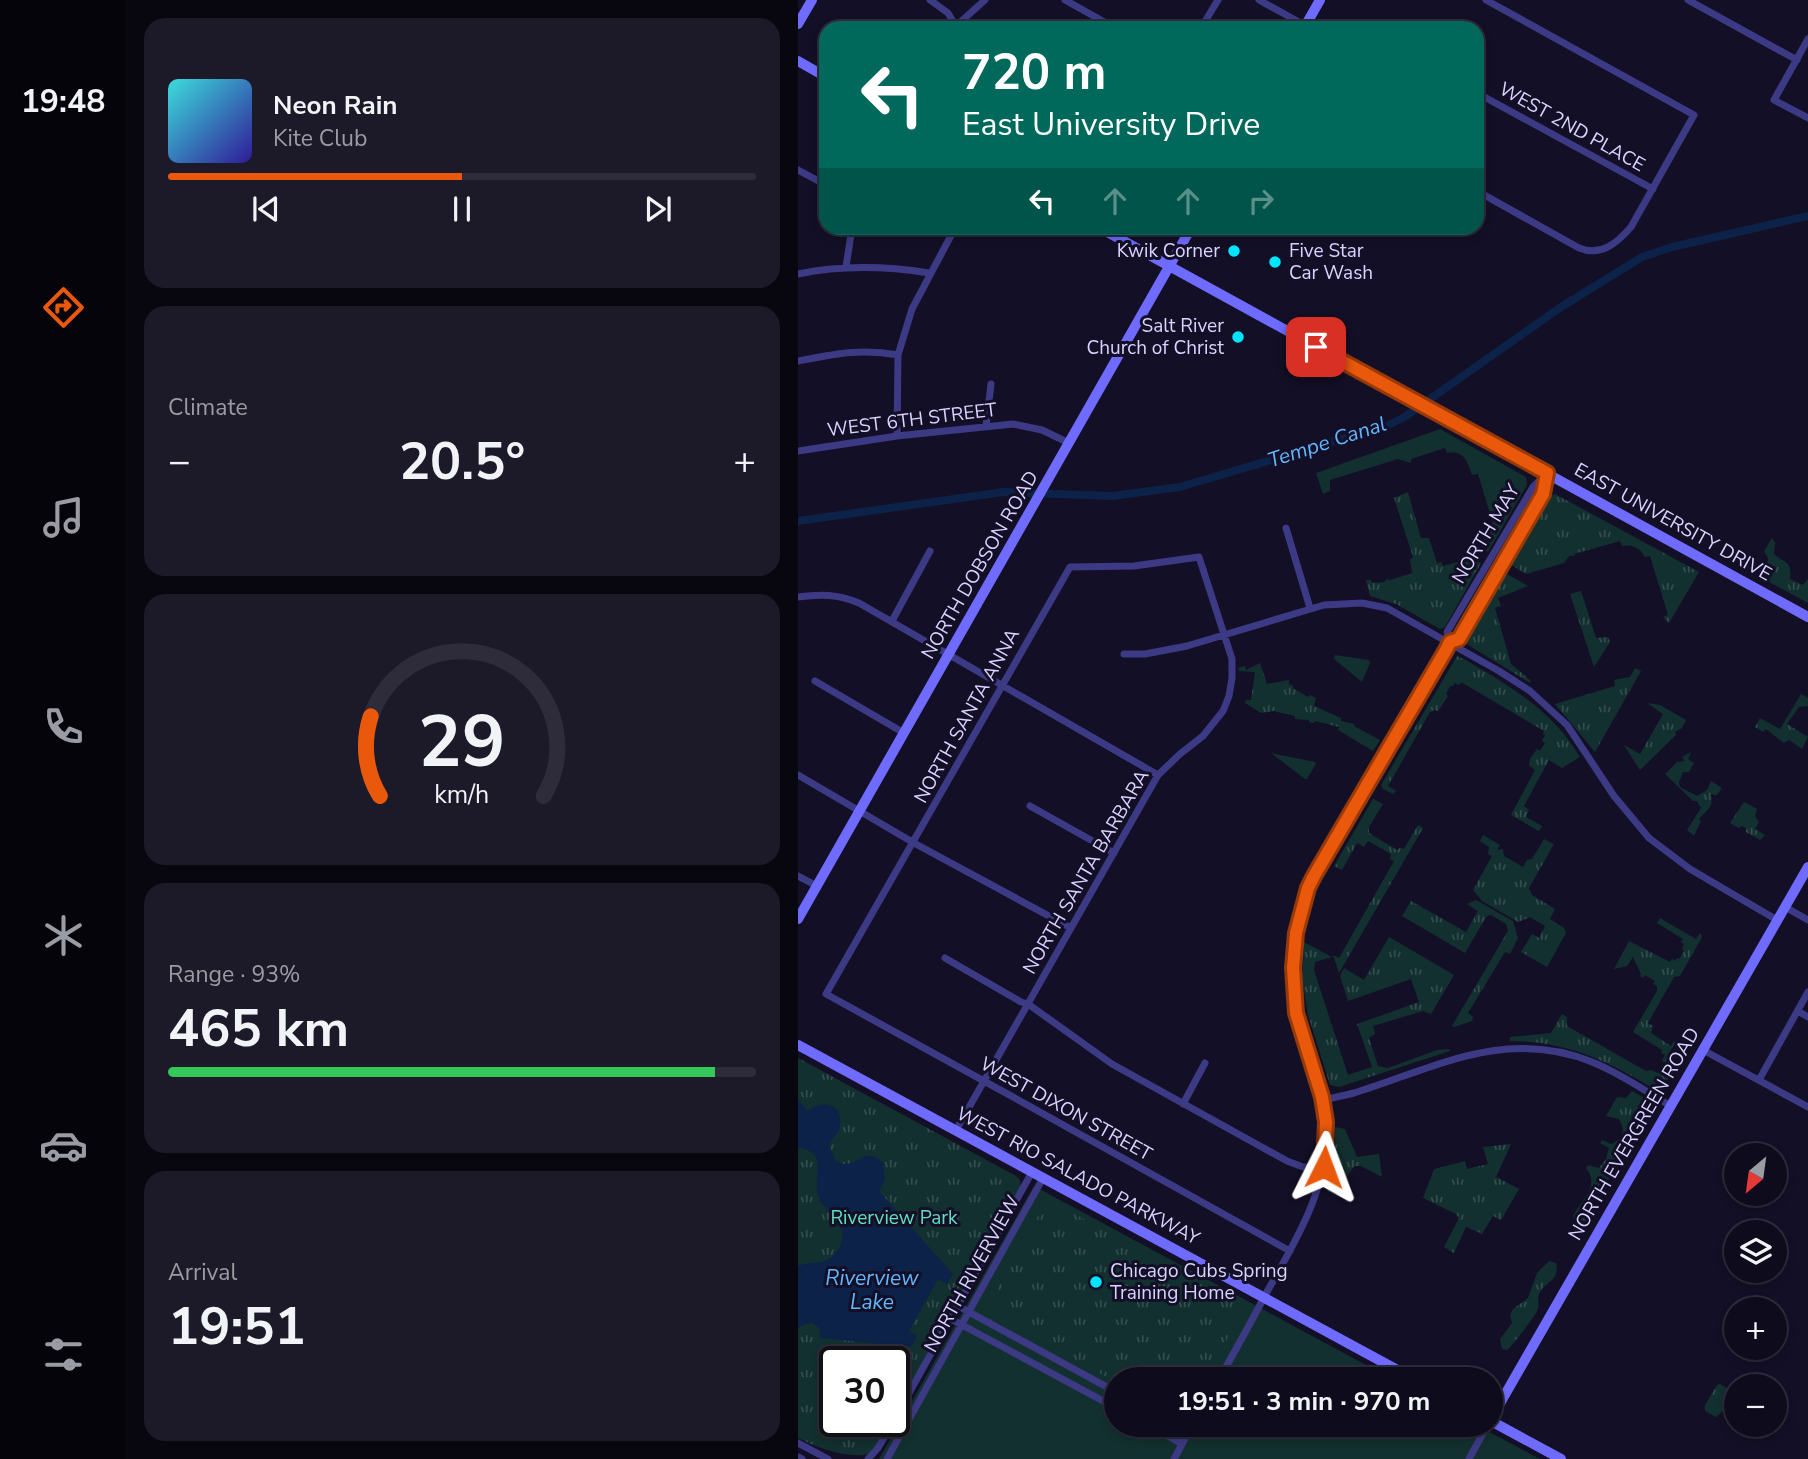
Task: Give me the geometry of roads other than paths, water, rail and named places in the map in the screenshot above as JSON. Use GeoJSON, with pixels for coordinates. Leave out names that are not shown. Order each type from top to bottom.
{"type":"FeatureCollection","features":[{"type":"Feature","properties":{"kind":"main road"},"geometry":{"type":"LineString","coordinates":[[798,24],[812,0]]}},
{"type":"Feature","properties":{"kind":"main road"},"geometry":{"type":"LineString","coordinates":[[1308,21],[1320,0]]}},
{"type":"Feature","properties":{"kind":"main road"},"geometry":{"type":"LineString","coordinates":[[798,61],[819,73]]}},
{"type":"Feature","properties":{"kind":"main road","name":"EAST UNIVERSITY DRIVE"},"geometry":{"type":"LineString","coordinates":[[1113,235],[1808,617]]}},
{"type":"Feature","properties":{"kind":"main road","name":"NORTH DOBSON ROAD"},"geometry":{"type":"LineString","coordinates":[[798,919],[1187,235]]}},
{"type":"Feature","properties":{"kind":"main road","name":"NORTH EVERGREEN ROAD"},"geometry":{"type":"LineString","coordinates":[[1503,1399],[1808,867]]}},
{"type":"Feature","properties":{"kind":"main road","name":"WEST RIO SALADO PARKWAY"},"geometry":{"type":"LineString","coordinates":[[798,1045],[1392,1367]]}},
{"type":"Feature","properties":{"kind":"main road"},"geometry":{"type":"LineString","coordinates":[[1503,1429],[1561,1459]]}},
{"type":"Feature","properties":{"kind":"street"},"geometry":{"type":"LineString","coordinates":[[930,0],[953,21]]}},
{"type":"Feature","properties":{"kind":"street"},"geometry":{"type":"LineString","coordinates":[[963,21],[985,0]]}},
{"type":"Feature","properties":{"kind":"street"},"geometry":{"type":"LineString","coordinates":[[1065,0],[1102,21]]}},
{"type":"Feature","properties":{"kind":"street"},"geometry":{"type":"LineString","coordinates":[[1205,21],[1218,0]]}},
{"type":"Feature","properties":{"kind":"street"},"geometry":{"type":"LineString","coordinates":[[1259,0],[1295,21]]}},
{"type":"Feature","properties":{"kind":"street"},"geometry":{"type":"LineString","coordinates":[[1484,195],[1589,252],[1598,252],[1620,239],[1631,227],[1694,115],[1486,0]]}},
{"type":"Feature","properties":{"kind":"street"},"geometry":{"type":"LineString","coordinates":[[1688,0],[1797,60]]}},
{"type":"Feature","properties":{"kind":"street"},"geometry":{"type":"LineString","coordinates":[[1808,39],[1774,100],[1808,118]]}},
{"type":"Feature","properties":{"kind":"street","name":"WEST 2ND PLACE"},"geometry":{"type":"LineString","coordinates":[[1484,97],[1653,189]]}},
{"type":"Feature","properties":{"kind":"street"},"geometry":{"type":"LineString","coordinates":[[798,170],[819,181]]}},
{"type":"Feature","properties":{"kind":"street"},"geometry":{"type":"LineString","coordinates":[[845,267],[851,235]]}},
{"type":"Feature","properties":{"kind":"street"},"geometry":{"type":"LineString","coordinates":[[897,436],[898,355],[912,309],[951,235]]}},
{"type":"Feature","properties":{"kind":"street"},"geometry":{"type":"LineString","coordinates":[[798,274],[845,267],[888,267],[929,273]]}},
{"type":"Feature","properties":{"kind":"street"},"geometry":{"type":"LineString","coordinates":[[798,361],[851,351],[898,355]]}},
{"type":"Feature","properties":{"kind":"street"},"geometry":{"type":"LineString","coordinates":[[986,426],[990,384]]}},
{"type":"Feature","properties":{"kind":"street","name":"WEST 6TH STREET"},"geometry":{"type":"LineString","coordinates":[[798,451],[897,436],[1013,424],[1026,426],[1069,443]]}},
{"type":"Feature","properties":{"kind":"street","name":"NORTH MAY"},"geometry":{"type":"LineString","coordinates":[[1450,642],[1447,632],[1533,486],[1547,473]]}},
{"type":"Feature","properties":{"kind":"street","name":"NORTH MAY"},"geometry":{"type":"LineString","coordinates":[[1226,1367],[1309,1215],[1324,1167],[1326,1122],[1296,1013],[1293,958],[1302,908],[1314,876],[1450,642],[1459,639],[1543,494],[1547,473]]}},
{"type":"Feature","properties":{"kind":"street"},"geometry":{"type":"LineString","coordinates":[[1286,528],[1310,608]]}},
{"type":"Feature","properties":{"kind":"street"},"geometry":{"type":"LineString","coordinates":[[892,621],[930,551]]}},
{"type":"Feature","properties":{"kind":"street","name":"NORTH SANTA BARBARA"},"geometry":{"type":"LineString","coordinates":[[956,1130],[1158,775],[1203,736],[1223,711],[1229,696],[1232,659],[1199,557]]}},
{"type":"Feature","properties":{"kind":"street","name":"NORTH SANTA ANNA"},"geometry":{"type":"LineString","coordinates":[[826,994],[1070,566],[1134,566],[1199,557]]}},
{"type":"Feature","properties":{"kind":"street"},"geometry":{"type":"LineString","coordinates":[[798,597],[828,594],[843,596],[892,621],[1158,775]]}},
{"type":"Feature","properties":{"kind":"street"},"geometry":{"type":"LineString","coordinates":[[1124,654],[1166,650],[1310,608],[1340,602],[1387,608],[1514,680],[1561,719],[1581,744],[1623,809],[1661,849],[1777,920]]}},
{"type":"Feature","properties":{"kind":"street"},"geometry":{"type":"LineString","coordinates":[[815,681],[904,733]]}},
{"type":"Feature","properties":{"kind":"street"},"geometry":{"type":"LineString","coordinates":[[798,775],[914,843],[1071,928]]}},
{"type":"Feature","properties":{"kind":"street"},"geometry":{"type":"LineString","coordinates":[[1030,806],[1114,853]]}},
{"type":"Feature","properties":{"kind":"street"},"geometry":{"type":"LineString","coordinates":[[798,876],[817,886]]}},
{"type":"Feature","properties":{"kind":"street"},"geometry":{"type":"LineString","coordinates":[[1785,907],[1808,920]]}},
{"type":"Feature","properties":{"kind":"street"},"geometry":{"type":"LineString","coordinates":[[945,958],[1028,1004],[1112,1064],[1183,1104],[1287,1161],[1303,1167],[1324,1167]]}},
{"type":"Feature","properties":{"kind":"street"},"geometry":{"type":"LineString","coordinates":[[1759,1080],[1808,992]]}},
{"type":"Feature","properties":{"kind":"street","name":"WEST DIXON STREET"},"geometry":{"type":"LineString","coordinates":[[826,994],[1290,1251]]}},
{"type":"Feature","properties":{"kind":"street"},"geometry":{"type":"LineString","coordinates":[[1798,1011],[1808,1017]]}},
{"type":"Feature","properties":{"kind":"street"},"geometry":{"type":"LineString","coordinates":[[1322,1101],[1352,1094],[1456,1058],[1494,1050],[1536,1048],[1590,1061],[1671,1106]]}},
{"type":"Feature","properties":{"kind":"street"},"geometry":{"type":"LineString","coordinates":[[1703,1050],[1808,1107]]}},
{"type":"Feature","properties":{"kind":"street"},"geometry":{"type":"LineString","coordinates":[[1183,1104],[1205,1063]]}},
{"type":"Feature","properties":{"kind":"street","name":"NORTH RIVERVIEW"},"geometry":{"type":"LineString","coordinates":[[910,1392],[1032,1172]]}},
{"type":"Feature","properties":{"kind":"street","name":"NORTH RIVERVIEW"},"geometry":{"type":"LineString","coordinates":[[887,1459],[1043,1178]]}},
{"type":"Feature","properties":{"kind":"street"},"geometry":{"type":"LineString","coordinates":[[958,1306],[1104,1386]]}},
{"type":"Feature","properties":{"kind":"street"},"geometry":{"type":"LineString","coordinates":[[951,1319],[1104,1402]]}},
{"type":"Feature","properties":{"kind":"street"},"geometry":{"type":"LineString","coordinates":[[1073,1385],[1079,1372]]}},
{"type":"Feature","properties":{"kind":"street"},"geometry":{"type":"LineString","coordinates":[[919,1376],[930,1382]]}},
{"type":"Feature","properties":{"kind":"street","name":"NORTH RIVERVIEW"},"geometry":{"type":"LineString","coordinates":[[868,1459],[884,1437]]}},
{"type":"Feature","properties":{"kind":"street"},"geometry":{"type":"LineString","coordinates":[[1170,1437],[1182,1444]]}},
{"type":"Feature","properties":{"kind":"street"},"geometry":{"type":"LineString","coordinates":[[1174,1459],[1186,1437]]}},
{"type":"Feature","properties":{"kind":"street"},"geometry":{"type":"LineString","coordinates":[[1469,1459],[1481,1437]]}},
{"type":"Feature","properties":{"kind":"street"},"geometry":{"type":"LineString","coordinates":[[798,1443],[828,1459]]}},
{"type":"Feature","properties":{"kind":"water","name":"Riverview Lake"},"geometry":{"type":"Polygon","coordinates":[[[798,1100],[808,1111],[825,1104],[834,1107],[840,1117],[840,1127],[829,1145],[836,1161],[843,1164],[870,1156],[883,1163],[885,1180],[879,1191],[953,1274],[947,1284],[938,1279],[909,1331],[917,1336],[911,1347],[820,1338],[819,1328],[813,1323],[798,1328],[798,1266],[824,1261],[833,1256],[842,1241],[842,1233],[818,1195],[818,1166],[814,1154],[798,1147],[798,1100]]]}},
{"type":"Feature","properties":{"kind":"waterway","name":"Tempe Canal"},"geometry":{"type":"LineString","coordinates":[[798,521],[1004,492],[1112,496],[1180,487],[1386,426],[1403,418],[1561,307],[1642,257],[1672,247],[1808,216]]}},
{"type":"Feature","properties":{"kind":"place","name":"Kwik Corner"},"geometry":{"type":"Point","coordinates":[1234,251]}},
{"type":"Feature","properties":{"kind":"place","name":"Five Star Car Wash"},"geometry":{"type":"Point","coordinates":[1275,262]}},
{"type":"Feature","properties":{"kind":"place","name":"Salt River Church of Christ"},"geometry":{"type":"Point","coordinates":[1238,337]}},
{"type":"Feature","properties":{"kind":"place","name":"Chicago Cubs Spring Training Home"},"geometry":{"type":"Point","coordinates":[1096,1282]}},
{"type":"Feature","properties":{"kind":"park label","name":"Riverview Park"},"geometry":{"type":"Point","coordinates":[894,1218]}}]}
